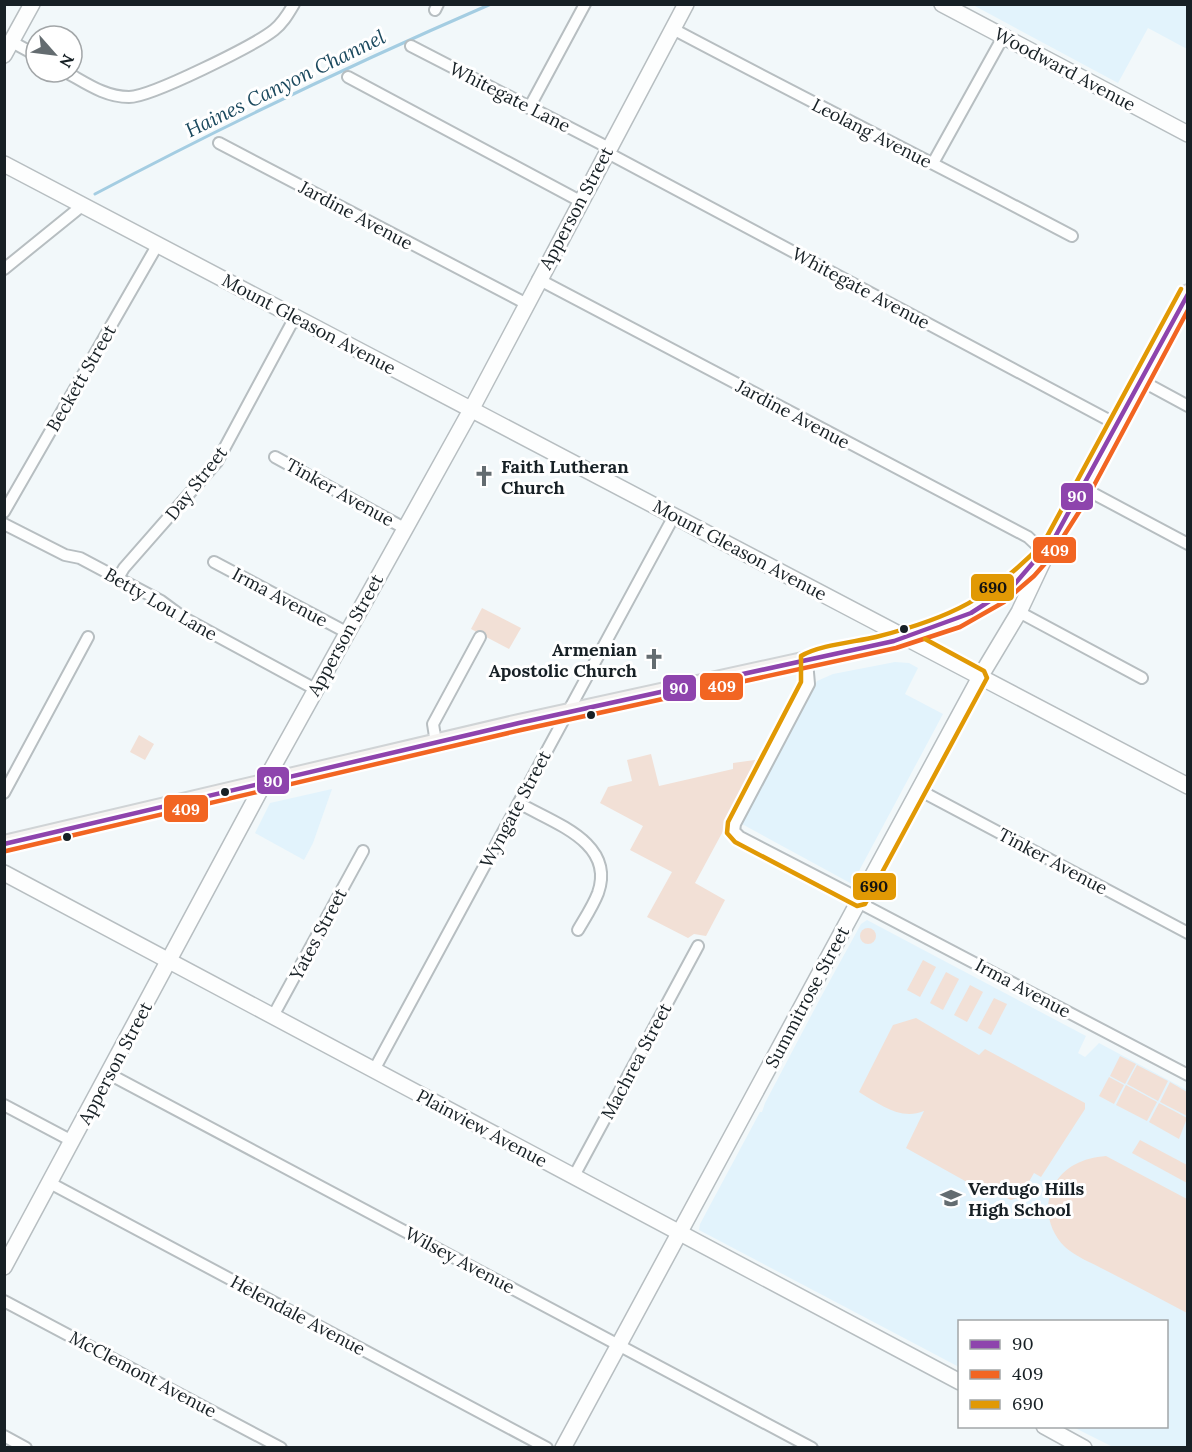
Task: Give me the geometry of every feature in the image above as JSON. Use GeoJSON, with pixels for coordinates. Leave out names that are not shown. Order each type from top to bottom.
{"type":"FeatureCollection","features":[{"type":"Feature","properties":{"kind":"main road"},"geometry":{"type":"LineString","coordinates":[[4,844],[567,713],[907,638],[944,626],[993,602],[1022,578],[1047,550],[1187,295]]}},
{"type":"Feature","properties":{"kind":"street"},"geometry":{"type":"LineString","coordinates":[[24,52],[8,49],[32,4]]}},
{"type":"Feature","properties":{"kind":"street"},"geometry":{"type":"LineString","coordinates":[[84,82],[115,96],[131,97],[154,92],[265,36],[286,18],[294,4]]}},
{"type":"Feature","properties":{"kind":"street"},"geometry":{"type":"LineString","coordinates":[[529,108],[585,4]]}},
{"type":"Feature","properties":{"kind":"street","name":"Apperson Street"},"geometry":{"type":"LineString","coordinates":[[4,1267],[10,1243],[50,1183],[346,632],[471,410],[525,303],[686,4]]}},
{"type":"Feature","properties":{"kind":"street","name":"Woodward Avenue"},"geometry":{"type":"LineString","coordinates":[[942,4],[1188,134]]}},
{"type":"Feature","properties":{"kind":"street","name":"Leolang Avenue"},"geometry":{"type":"LineString","coordinates":[[673,29],[886,142],[933,163],[1072,236]]}},
{"type":"Feature","properties":{"kind":"street"},"geometry":{"type":"LineString","coordinates":[[933,163],[1003,36]]}},
{"type":"Feature","properties":{"kind":"street","name":"Whitegate Lane"},"geometry":{"type":"LineString","coordinates":[[411,46],[608,150]]}},
{"type":"Feature","properties":{"kind":"street"},"geometry":{"type":"LineString","coordinates":[[348,77],[580,201]]}},
{"type":"Feature","properties":{"kind":"street","name":"Jardine Avenue"},"geometry":{"type":"LineString","coordinates":[[219,143],[525,303]]}},
{"type":"Feature","properties":{"kind":"street","name":"Whitegate Avenue"},"geometry":{"type":"LineString","coordinates":[[608,150],[1116,424]]}},
{"type":"Feature","properties":{"kind":"street","name":"Mount Gleason Avenue"},"geometry":{"type":"LineString","coordinates":[[4,164],[1188,786]]}},
{"type":"Feature","properties":{"kind":"street"},"geometry":{"type":"LineString","coordinates":[[4,269],[83,206]]}},
{"type":"Feature","properties":{"kind":"street","name":"Beckett Street"},"geometry":{"type":"LineString","coordinates":[[4,512],[158,244]]}},
{"type":"Feature","properties":{"kind":"street","name":"Jardine Avenue"},"geometry":{"type":"LineString","coordinates":[[538,279],[1028,537],[1047,550]]}},
{"type":"Feature","properties":{"kind":"street","name":"Day Street"},"geometry":{"type":"LineString","coordinates":[[118,578],[124,568],[217,462],[295,317]]}},
{"type":"Feature","properties":{"kind":"street"},"geometry":{"type":"LineString","coordinates":[[1140,380],[1188,406]]}},
{"type":"Feature","properties":{"kind":"street","name":"Tinker Avenue"},"geometry":{"type":"LineString","coordinates":[[275,457],[405,528]]}},
{"type":"Feature","properties":{"kind":"street"},"geometry":{"type":"LineString","coordinates":[[1083,488],[1188,544]]}},
{"type":"Feature","properties":{"kind":"street","name":"Wyngate Street"},"geometry":{"type":"LineString","coordinates":[[374,1070],[674,516]]}},
{"type":"Feature","properties":{"kind":"street","name":"Betty Lou Lane"},"geometry":{"type":"LineString","coordinates":[[4,524],[65,555],[80,558],[118,578],[161,601],[184,618],[315,689]]}},
{"type":"Feature","properties":{"kind":"street","name":"Summitrose Street"},"geometry":{"type":"LineString","coordinates":[[563,1448],[980,677],[1019,612],[1047,550]]}},
{"type":"Feature","properties":{"kind":"street","name":"Irma Avenue"},"geometry":{"type":"LineString","coordinates":[[214,562],[346,632]]}},
{"type":"Feature","properties":{"kind":"street"},"geometry":{"type":"LineString","coordinates":[[1019,612],[1142,678]]}},
{"type":"Feature","properties":{"kind":"street"},"geometry":{"type":"LineString","coordinates":[[4,793],[88,637]]}},
{"type":"Feature","properties":{"kind":"street"},"geometry":{"type":"LineString","coordinates":[[436,743],[434,724],[480,637]]}},
{"type":"Feature","properties":{"kind":"street","name":"Irma Avenue"},"geometry":{"type":"LineString","coordinates":[[807,661],[809,684],[735,824],[734,831],[740,837],[1188,1075]]}},
{"type":"Feature","properties":{"kind":"street","name":"Tinker Avenue"},"geometry":{"type":"LineString","coordinates":[[919,790],[1188,933]]}},
{"type":"Feature","properties":{"kind":"street"},"geometry":{"type":"LineString","coordinates":[[519,803],[580,838],[597,855],[602,874],[598,893],[578,930]]}},
{"type":"Feature","properties":{"kind":"street","name":"Yates Street"},"geometry":{"type":"LineString","coordinates":[[273,1016],[363,851]]}},
{"type":"Feature","properties":{"kind":"street","name":"Plainview Avenue"},"geometry":{"type":"LineString","coordinates":[[4,873],[958,1381]]}},
{"type":"Feature","properties":{"kind":"street","name":"Machrea Street"},"geometry":{"type":"LineString","coordinates":[[574,1176],[698,946]]}},
{"type":"Feature","properties":{"kind":"street","name":"Wilsey Avenue"},"geometry":{"type":"LineString","coordinates":[[109,1074],[812,1448]]}},
{"type":"Feature","properties":{"kind":"street"},"geometry":{"type":"LineString","coordinates":[[4,1105],[72,1141]]}},
{"type":"Feature","properties":{"kind":"street","name":"Helendale Avenue"},"geometry":{"type":"LineString","coordinates":[[50,1183],[547,1448]]}},
{"type":"Feature","properties":{"kind":"street","name":"McClemont Avenue"},"geometry":{"type":"LineString","coordinates":[[4,1301],[281,1448]]}},
{"type":"Feature","properties":{"kind":"street"},"geometry":{"type":"LineString","coordinates":[[1048,1428],[1084,1448]]}},
{"type":"Feature","properties":{"kind":"street"},"geometry":{"type":"LineString","coordinates":[[4,1436],[26,1448]]}},
{"type":"Feature","properties":{"kind":"shaded area"},"geometry":{"type":"Polygon","coordinates":[[[973,5],[1187,5],[1187,49],[1148,28],[1118,83],[973,5]]]}},
{"type":"Feature","properties":{"kind":"shaded area"},"geometry":{"type":"Polygon","coordinates":[[[482,608],[521,628],[509,649],[471,629],[482,608]]]}},
{"type":"Feature","properties":{"kind":"shaded area"},"geometry":{"type":"Polygon","coordinates":[[[895,662],[909,663],[918,668],[905,694],[943,714],[852,884],[742,824],[817,681],[833,674],[895,662]]]}},
{"type":"Feature","properties":{"kind":"shaded area"},"geometry":{"type":"Polygon","coordinates":[[[139,735],[154,744],[145,760],[130,752],[139,735]]]}},
{"type":"Feature","properties":{"kind":"shaded area"},"geometry":{"type":"Polygon","coordinates":[[[651,754],[659,786],[733,769],[733,763],[762,759],[695,883],[725,900],[706,936],[694,934],[688,938],[647,917],[672,872],[630,850],[643,826],[600,803],[608,787],[632,781],[627,760],[651,754]]]}},
{"type":"Feature","properties":{"kind":"shaded area"},"geometry":{"type":"Polygon","coordinates":[[[332,789],[313,843],[304,860],[255,833],[270,803],[332,789]]]}},
{"type":"Feature","properties":{"kind":"shaded area","name":"Verdugo Hills High School"},"geometry":{"type":"Polygon","coordinates":[[[867,920],[1086,1036],[1078,1053],[1085,1057],[1099,1043],[1187,1090],[1187,1447],[1113,1447],[1075,1428],[1168,1428],[1168,1320],[958,1320],[958,1366],[699,1230],[700,1224],[861,924],[867,920]]]}},
{"type":"Feature","properties":{"kind":"shaded area"},"geometry":{"type":"Polygon","coordinates":[[[868,928],[876,936],[868,944],[860,936],[868,928]]]}},
{"type":"Feature","properties":{"kind":"shaded area"},"geometry":{"type":"Polygon","coordinates":[[[923,960],[936,967],[920,997],[907,990],[923,960]]]}},
{"type":"Feature","properties":{"kind":"shaded area"},"geometry":{"type":"Polygon","coordinates":[[[946,972],[959,979],[943,1010],[930,1003],[946,972]]]}},
{"type":"Feature","properties":{"kind":"shaded area"},"geometry":{"type":"Polygon","coordinates":[[[970,985],[983,992],[967,1022],[954,1015],[970,985]]]}},
{"type":"Feature","properties":{"kind":"shaded area"},"geometry":{"type":"Polygon","coordinates":[[[994,998],[1007,1004],[991,1035],[978,1028],[994,998]]]}},
{"type":"Feature","properties":{"kind":"shaded area"},"geometry":{"type":"Polygon","coordinates":[[[916,1018],[979,1055],[985,1049],[1085,1103],[1085,1109],[1041,1177],[1034,1173],[1020,1197],[1011,1200],[986,1188],[983,1191],[906,1148],[924,1111],[915,1114],[899,1113],[859,1092],[893,1025],[916,1018]]]}},
{"type":"Feature","properties":{"kind":"shaded area"},"geometry":{"type":"Polygon","coordinates":[[[1120,1056],[1136,1064],[1125,1084],[1110,1076],[1120,1056]]]}},
{"type":"Feature","properties":{"kind":"shaded area"},"geometry":{"type":"Polygon","coordinates":[[[1137,1065],[1168,1081],[1158,1101],[1127,1084],[1137,1065]]]}},
{"type":"Feature","properties":{"kind":"shaded area"},"geometry":{"type":"Polygon","coordinates":[[[1109,1077],[1124,1085],[1114,1104],[1099,1096],[1109,1077]]]}},
{"type":"Feature","properties":{"kind":"shaded area"},"geometry":{"type":"Polygon","coordinates":[[[1170,1082],[1187,1092],[1187,1116],[1160,1102],[1170,1082]]]}},
{"type":"Feature","properties":{"kind":"shaded area"},"geometry":{"type":"Polygon","coordinates":[[[1126,1085],[1157,1102],[1147,1121],[1116,1105],[1126,1085]]]}},
{"type":"Feature","properties":{"kind":"shaded area"},"geometry":{"type":"Polygon","coordinates":[[[1159,1103],[1187,1118],[1179,1139],[1149,1122],[1159,1103]]]}},
{"type":"Feature","properties":{"kind":"shaded area"},"geometry":{"type":"Polygon","coordinates":[[[1140,1140],[1187,1165],[1187,1183],[1132,1153],[1140,1140]]]}},
{"type":"Feature","properties":{"kind":"shaded area"},"geometry":{"type":"Polygon","coordinates":[[[1106,1156],[1187,1199],[1187,1313],[1074,1254],[1059,1241],[1055,1234],[1049,1218],[1048,1203],[1057,1180],[1075,1164],[1106,1156]]]}},
{"type":"Feature","properties":{"kind":"waterway","name":"Haines Canyon Channel"},"geometry":{"type":"LineString","coordinates":[[95,194],[292,95],[491,4]]}},
{"type":"Feature","properties":{"kind":"transit line","name":"690"},"geometry":{"type":"LineString","coordinates":[[925,639],[984,671],[987,678],[865,904],[857,906],[735,842],[727,833],[728,822],[801,682],[801,656],[827,646],[903,630],[948,613],[987,592],[1025,561],[1044,542],[1181,289]]}},
{"type":"Feature","properties":{"kind":"transit line","name":"90"},"geometry":{"type":"LineString","coordinates":[[4,844],[519,723],[894,641],[971,613],[1013,586],[1055,537],[1188,294]]}},
{"type":"Feature","properties":{"kind":"transit line","name":"409"},"geometry":{"type":"LineString","coordinates":[[6,851],[521,730],[896,648],[960,627],[1004,602],[1034,576],[1049,559],[1084,504],[1188,310]]}},
{"type":"Feature","properties":{"kind":"place","name":"Faith Lutheran Church"},"geometry":{"type":"Point","coordinates":[484,476]}},
{"type":"Feature","properties":{"kind":"place","name":"Armenian Apostolic Church"},"geometry":{"type":"Point","coordinates":[654,659]}},
{"type":"Feature","properties":{"kind":"place","name":"Verdugo Hills High School"},"geometry":{"type":"Point","coordinates":[951,1198]}}]}
